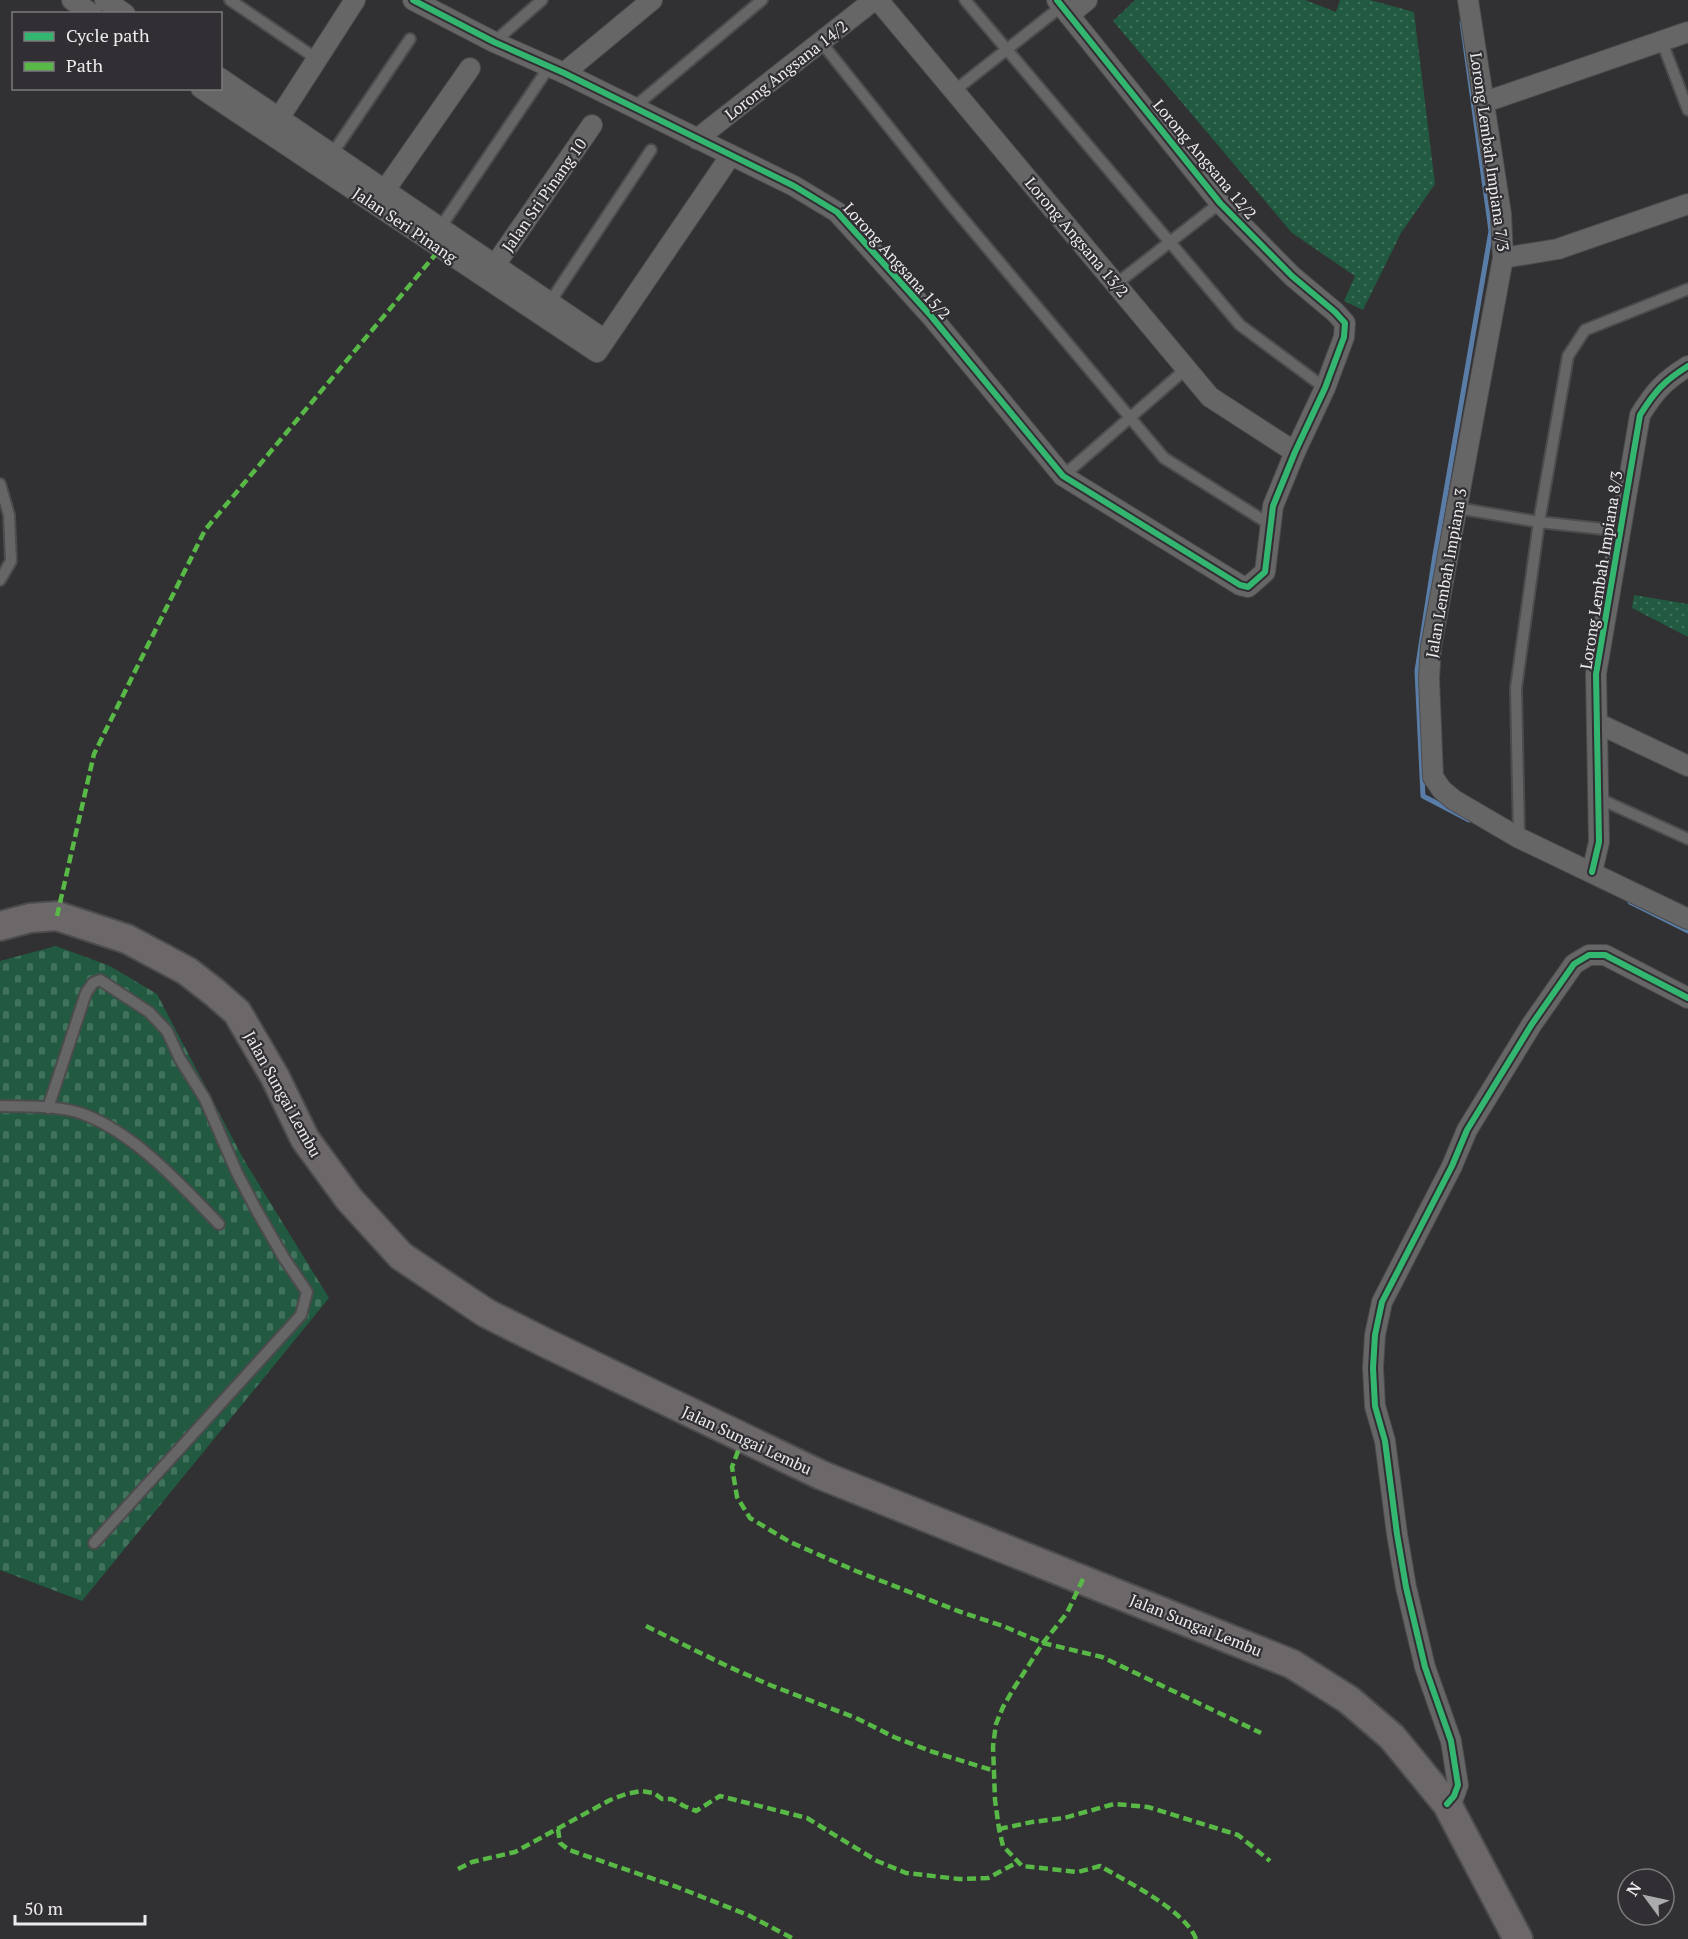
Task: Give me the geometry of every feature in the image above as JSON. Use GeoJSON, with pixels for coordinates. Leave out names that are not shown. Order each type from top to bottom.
{"type":"FeatureCollection","features":[{"type":"Feature","properties":{"kind":"main road","name":"Jalan Sungai Lembu"},"geometry":{"type":"LineString","coordinates":[[0,926],[30,918],[57,916],[127,939],[187,971],[214,992],[237,1012],[275,1077],[305,1139],[349,1199],[401,1256],[486,1313],[558,1350],[821,1475],[1292,1664],[1348,1700],[1392,1737],[1447,1804],[1518,1939]]}},
{"type":"Feature","properties":{"kind":"street"},"geometry":{"type":"LineString","coordinates":[[72,0],[89,12]]}},
{"type":"Feature","properties":{"kind":"street"},"geometry":{"type":"LineString","coordinates":[[105,0],[122,12]]}},
{"type":"Feature","properties":{"kind":"street"},"geometry":{"type":"LineString","coordinates":[[273,126],[355,0]]}},
{"type":"Feature","properties":{"kind":"street"},"geometry":{"type":"LineString","coordinates":[[556,70],[652,0]]}},
{"type":"Feature","properties":{"kind":"street","name":"Lorong Angsana 14/2"},"geometry":{"type":"LineString","coordinates":[[697,139],[876,0]]}},
{"type":"Feature","properties":{"kind":"street","name":"Lorong Angsana 13/2"},"geometry":{"type":"LineString","coordinates":[[876,0],[1210,397],[1295,452]]}},
{"type":"Feature","properties":{"kind":"street"},"geometry":{"type":"LineString","coordinates":[[1063,7],[1087,0]]}},
{"type":"Feature","properties":{"kind":"street","name":"Lorong Lembah Impiana 7/3"},"geometry":{"type":"LineString","coordinates":[[1468,0],[1501,214],[1503,258],[1558,249],[1688,204]]}},
{"type":"Feature","properties":{"kind":"street","name":"Lorong Angsana 15/2"},"geometry":{"type":"LineString","coordinates":[[426,2],[494,42],[794,186],[837,212],[931,316],[1063,476],[1240,585],[1248,587],[1265,572],[1271,525]]}},
{"type":"Feature","properties":{"kind":"street","name":"Lorong Angsana 12/2"},"geometry":{"type":"LineString","coordinates":[[1063,7],[1220,202],[1292,276],[1345,322],[1344,337],[1325,388]]}},
{"type":"Feature","properties":{"kind":"street"},"geometry":{"type":"LineString","coordinates":[[1485,102],[1688,32]]}},
{"type":"Feature","properties":{"kind":"street"},"geometry":{"type":"LineString","coordinates":[[385,190],[470,68]]}},
{"type":"Feature","properties":{"kind":"street","name":"Jalan Seri Pinang"},"geometry":{"type":"LineString","coordinates":[[205,90],[273,126],[332,154],[605,340],[597,352],[273,126],[222,80]]}},
{"type":"Feature","properties":{"kind":"street","name":"Jalan Sri Pinang 10"},"geometry":{"type":"LineString","coordinates":[[495,265],[592,125]]}},
{"type":"Feature","properties":{"kind":"street"},"geometry":{"type":"LineString","coordinates":[[605,340],[731,155]]}},
{"type":"Feature","properties":{"kind":"street","name":"Jalan Lembah Impiana 3"},"geometry":{"type":"LineString","coordinates":[[1503,258],[1431,647],[1429,678],[1433,777],[1442,790],[1454,800],[1519,838],[1688,919]]}},
{"type":"Feature","properties":{"kind":"street","name":"Lorong Lembah Impiana 8/3"},"geometry":{"type":"LineString","coordinates":[[1592,872],[1599,842],[1596,674],[1640,415],[1656,390],[1688,366]]}},
{"type":"Feature","properties":{"kind":"street"},"geometry":{"type":"LineString","coordinates":[[1271,525],[1273,507],[1295,452],[1325,388]]}},
{"type":"Feature","properties":{"kind":"street"},"geometry":{"type":"LineString","coordinates":[[1597,723],[1688,766]]}},
{"type":"Feature","properties":{"kind":"street"},"geometry":{"type":"LineString","coordinates":[[1447,1804],[1454,1796],[1458,1785],[1451,1741],[1425,1667],[1406,1587],[1385,1441],[1376,1406],[1373,1368],[1375,1335],[1382,1302],[1452,1166],[1467,1130],[1532,1024],[1574,964],[1588,955],[1605,955],[1688,998]]}},
{"type":"Feature","properties":{"kind":"lane"},"geometry":{"type":"LineString","coordinates":[[230,0],[317,59]]}},
{"type":"Feature","properties":{"kind":"lane"},"geometry":{"type":"LineString","coordinates":[[494,42],[542,0]]}},
{"type":"Feature","properties":{"kind":"lane"},"geometry":{"type":"LineString","coordinates":[[633,108],[762,0]]}},
{"type":"Feature","properties":{"kind":"lane"},"geometry":{"type":"LineString","coordinates":[[965,0],[1240,325],[1325,388]]}},
{"type":"Feature","properties":{"kind":"lane"},"geometry":{"type":"LineString","coordinates":[[954,91],[1063,7]]}},
{"type":"Feature","properties":{"kind":"lane"},"geometry":{"type":"LineString","coordinates":[[332,154],[410,39]]}},
{"type":"Feature","properties":{"kind":"lane"},"geometry":{"type":"LineString","coordinates":[[821,42],[948,201],[1164,458],[1271,525]]}},
{"type":"Feature","properties":{"kind":"lane"},"geometry":{"type":"LineString","coordinates":[[1662,42],[1688,110]]}},
{"type":"Feature","properties":{"kind":"lane"},"geometry":{"type":"LineString","coordinates":[[440,228],[556,70]]}},
{"type":"Feature","properties":{"kind":"lane"},"geometry":{"type":"LineString","coordinates":[[550,302],[651,150]]}},
{"type":"Feature","properties":{"kind":"lane"},"geometry":{"type":"LineString","coordinates":[[1116,284],[1220,202]]}},
{"type":"Feature","properties":{"kind":"lane"},"geometry":{"type":"LineString","coordinates":[[1519,838],[1516,688],[1539,522],[1568,356],[1585,330],[1688,289]]}},
{"type":"Feature","properties":{"kind":"lane"},"geometry":{"type":"LineString","coordinates":[[1063,476],[1186,368]]}},
{"type":"Feature","properties":{"kind":"lane"},"geometry":{"type":"LineString","coordinates":[[0,484],[9,515],[11,561],[0,580]]}},
{"type":"Feature","properties":{"kind":"lane"},"geometry":{"type":"LineString","coordinates":[[1457,508],[1539,522],[1621,531]]}},
{"type":"Feature","properties":{"kind":"lane"},"geometry":{"type":"LineString","coordinates":[[1599,799],[1688,839]]}},
{"type":"Feature","properties":{"kind":"lane"},"geometry":{"type":"LineString","coordinates":[[48,1108],[86,993],[93,983],[100,980],[149,1012],[167,1031],[180,1059],[206,1099],[237,1173],[284,1258],[307,1292],[301,1316],[94,1543]]}},
{"type":"Feature","properties":{"kind":"lane"},"geometry":{"type":"LineString","coordinates":[[0,1106],[48,1108],[81,1114],[109,1126],[151,1158],[219,1224]]}},
{"type":"Feature","properties":{"kind":"green space"},"geometry":{"type":"Polygon","coordinates":[[[1135,0],[1305,0],[1336,12],[1340,0],[1370,0],[1414,12],[1435,184],[1401,233],[1363,310],[1344,301],[1355,276],[1292,233],[1113,21],[1135,0]]]}},
{"type":"Feature","properties":{"kind":"green space"},"geometry":{"type":"Polygon","coordinates":[[[1634,595],[1688,604],[1688,637],[1632,608],[1634,595]]]}},
{"type":"Feature","properties":{"kind":"green space"},"geometry":{"type":"Polygon","coordinates":[[[56,946],[110,966],[157,994],[244,1160],[329,1298],[82,1601],[0,1570],[0,961],[56,946]]]}},
{"type":"Feature","properties":{"kind":"waterway"},"geometry":{"type":"LineString","coordinates":[[1462,22],[1491,231],[1417,671],[1423,796],[1469,820]]}},
{"type":"Feature","properties":{"kind":"waterway"},"geometry":{"type":"LineString","coordinates":[[1630,902],[1688,931]]}},
{"type":"Feature","properties":{"kind":"marked path"},"geometry":{"type":"LineString","coordinates":[[57,916],[94,754],[205,530],[440,249]]}},
{"type":"Feature","properties":{"kind":"marked path"},"geometry":{"type":"LineString","coordinates":[[743,1438],[732,1467],[737,1497],[750,1518],[790,1542],[856,1571],[1043,1643],[1102,1657],[1261,1733]]}},
{"type":"Feature","properties":{"kind":"marked path"},"geometry":{"type":"LineString","coordinates":[[1083,1579],[1067,1613],[1043,1643],[1014,1688],[996,1724],[993,1746],[995,1800],[1003,1846],[1022,1866],[1078,1872],[1100,1866],[1168,1908],[1190,1928],[1196,1939]]}},
{"type":"Feature","properties":{"kind":"marked path"},"geometry":{"type":"LineString","coordinates":[[646,1626],[727,1666],[856,1718],[894,1737],[995,1771]]}},
{"type":"Feature","properties":{"kind":"marked path"},"geometry":{"type":"LineString","coordinates":[[458,1869],[472,1862],[515,1852],[610,1800],[641,1791],[654,1793],[662,1799],[672,1799],[696,1811],[720,1796],[807,1818],[877,1861],[906,1873],[959,1879],[988,1878],[1018,1862]]}},
{"type":"Feature","properties":{"kind":"marked path"},"geometry":{"type":"LineString","coordinates":[[999,1829],[1064,1818],[1114,1804],[1148,1807],[1238,1835],[1270,1861]]}},
{"type":"Feature","properties":{"kind":"marked path"},"geometry":{"type":"LineString","coordinates":[[558,1829],[560,1843],[569,1850],[677,1887],[748,1915],[794,1939]]}},
{"type":"Feature","properties":{"kind":"cycle path"},"geometry":{"type":"LineString","coordinates":[[413,0],[494,42],[564,73],[794,186],[837,212],[931,316],[1063,476],[1240,585],[1248,587],[1265,572],[1273,506],[1325,388],[1344,337],[1345,323],[1292,276],[1220,203],[1057,0]]}},
{"type":"Feature","properties":{"kind":"cycle path"},"geometry":{"type":"LineString","coordinates":[[1592,872],[1599,842],[1596,674],[1640,415],[1661,387],[1688,366]]}},
{"type":"Feature","properties":{"kind":"cycle path"},"geometry":{"type":"LineString","coordinates":[[1447,1804],[1454,1796],[1458,1785],[1451,1741],[1425,1667],[1406,1587],[1385,1441],[1375,1406],[1373,1368],[1375,1335],[1382,1302],[1452,1166],[1467,1130],[1532,1024],[1574,964],[1589,955],[1605,955],[1688,998]]}}]}
